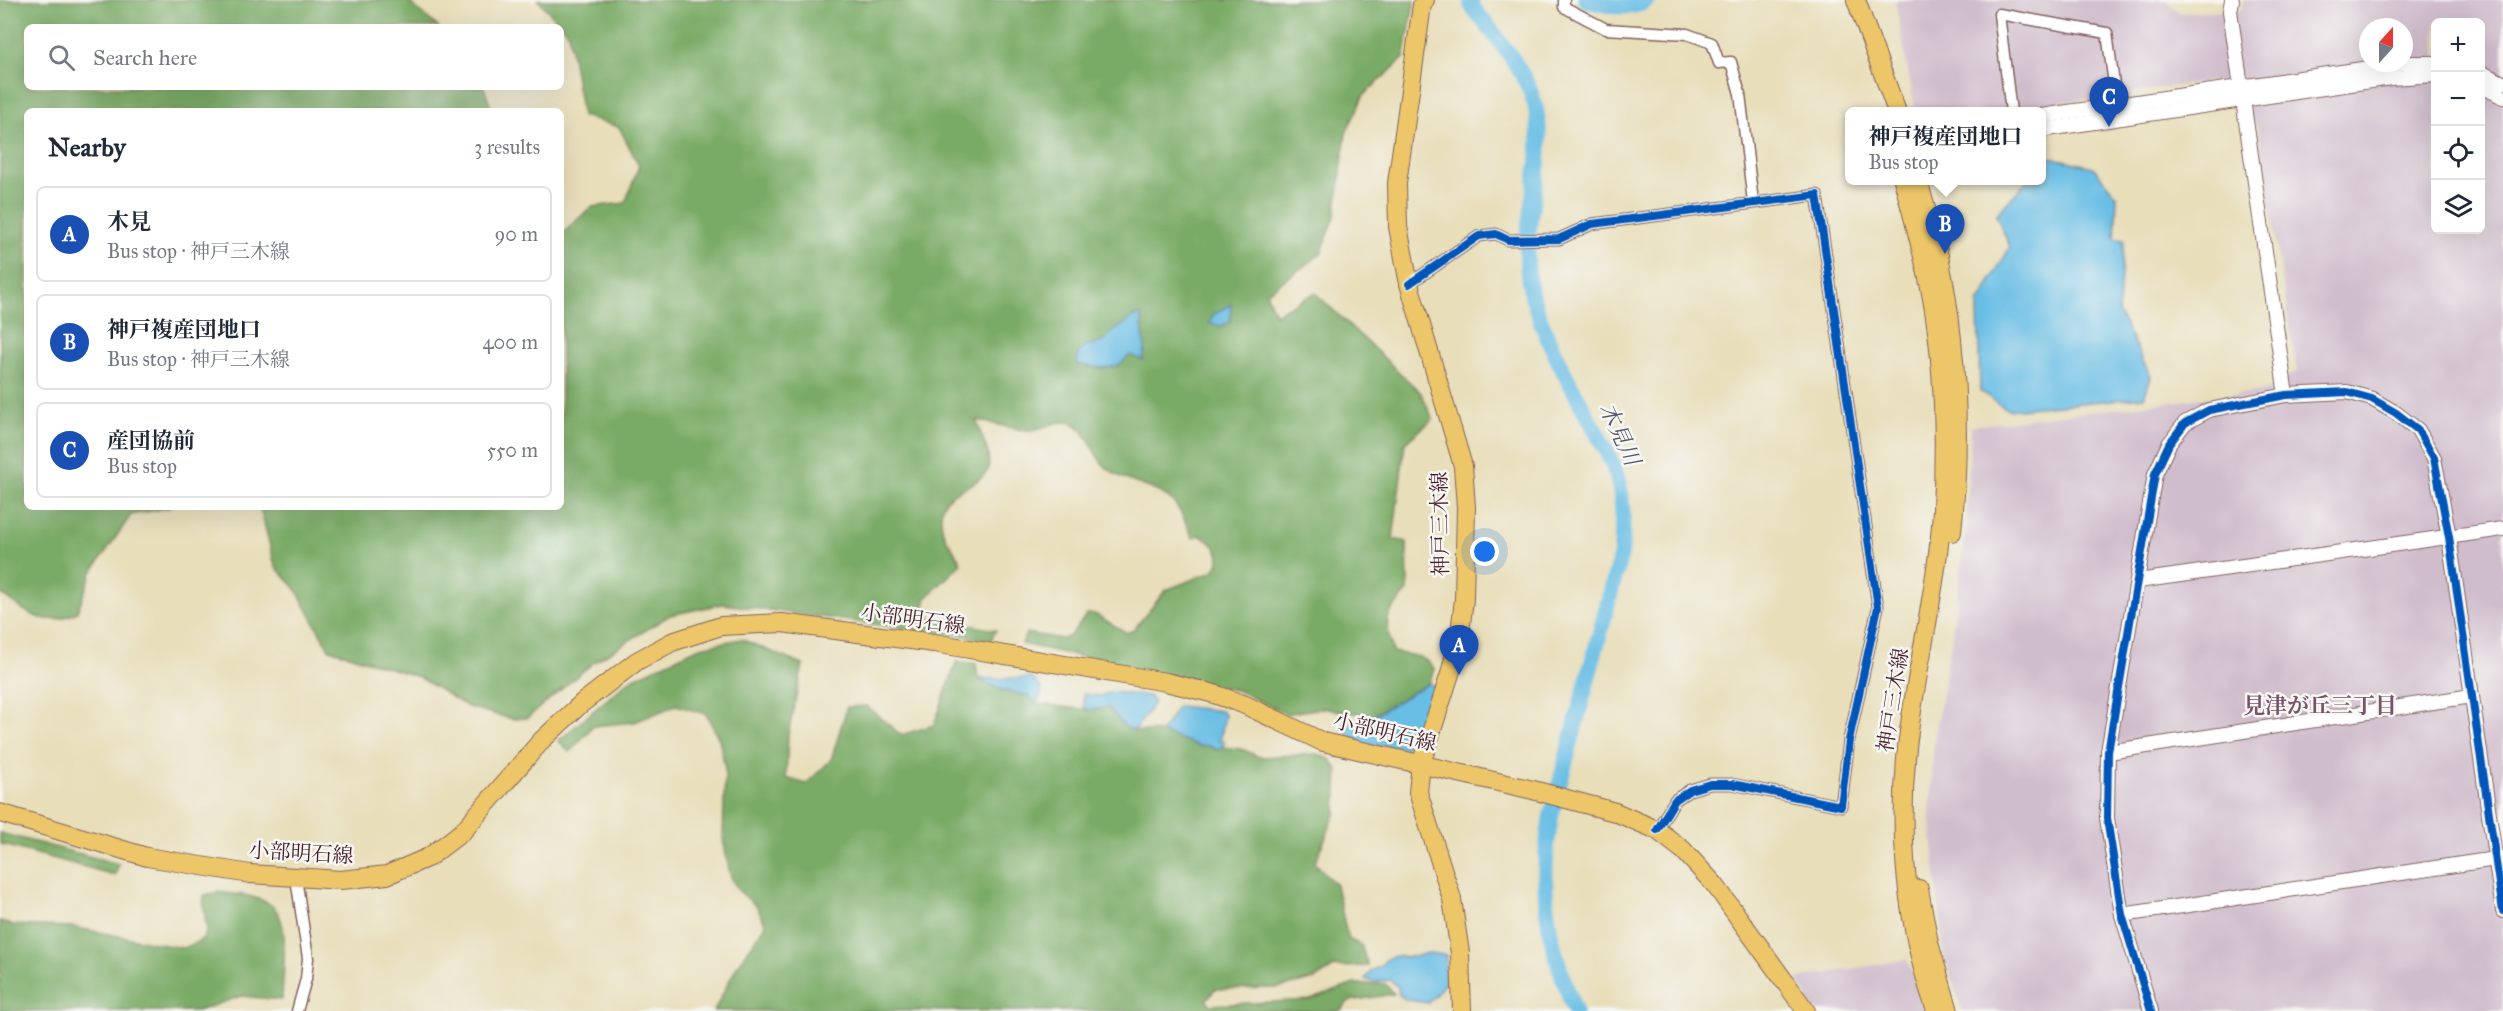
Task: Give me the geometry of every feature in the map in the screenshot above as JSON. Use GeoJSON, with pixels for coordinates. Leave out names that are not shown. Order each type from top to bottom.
{"type":"FeatureCollection","features":[{"type":"Feature","properties":{"kind":"main road","name":"神戸三木線"},"geometry":{"type":"LineString","coordinates":[[1425,0],[1422,5],[1397,183],[1398,227],[1409,284],[1463,466],[1466,507],[1464,599],[1460,633],[1450,674],[1421,764],[1418,792],[1452,899],[1460,953],[1462,1011]]}},
{"type":"Feature","properties":{"kind":"main road"},"geometry":{"type":"LineString","coordinates":[[1855,0],[1863,41],[1883,107]]}},
{"type":"Feature","properties":{"kind":"main road"},"geometry":{"type":"LineString","coordinates":[[1855,0],[1895,107]]}},
{"type":"Feature","properties":{"kind":"main road","name":"神戸三木線"},"geometry":{"type":"LineString","coordinates":[[1904,185],[1933,303],[1941,364],[1944,429],[1941,524],[1936,571],[1908,746],[1903,799],[1903,852],[1907,896],[1920,961],[1936,1011]]}},
{"type":"Feature","properties":{"kind":"main road","name":"神戸三木線"},"geometry":{"type":"LineString","coordinates":[[1919,185],[1939,256],[1946,301],[1954,364],[1957,428],[1957,477],[1948,571],[1919,746],[1915,800],[1920,896],[1929,943],[1949,1011]]}},
{"type":"Feature","properties":{"kind":"main road","name":"小部明石線"},"geometry":{"type":"LineString","coordinates":[[0,813],[147,857],[250,874],[341,880],[387,875],[429,857],[462,832],[542,740],[582,703],[637,662],[672,642],[721,626],[782,623],[934,643],[1166,682],[1243,704],[1323,742],[1533,790],[1616,812],[1657,830],[1683,850],[1715,885],[1806,1011]]}},
{"type":"Feature","properties":{"kind":"street"},"geometry":{"type":"LineString","coordinates":[[2232,0],[2230,11],[2286,395]]}},
{"type":"Feature","properties":{"kind":"street"},"geometry":{"type":"LineString","coordinates":[[1564,4],[1606,29],[1687,34],[1712,43],[1719,63],[1731,62],[1740,94],[1754,202]]}},
{"type":"Feature","properties":{"kind":"street"},"geometry":{"type":"LineString","coordinates":[[2011,107],[1999,14],[2107,33],[2117,106]]}},
{"type":"Feature","properties":{"kind":"street"},"geometry":{"type":"LineString","coordinates":[[2413,63],[2431,63]]}},
{"type":"Feature","properties":{"kind":"street"},"geometry":{"type":"LineString","coordinates":[[2046,129],[2359,72]]}},
{"type":"Feature","properties":{"kind":"street"},"geometry":{"type":"LineString","coordinates":[[2485,74],[2503,82]]}},
{"type":"Feature","properties":{"kind":"street"},"geometry":{"type":"LineString","coordinates":[[2046,115],[2117,106],[2431,75]]}},
{"type":"Feature","properties":{"kind":"street"},"geometry":{"type":"LineString","coordinates":[[2485,87],[2503,97]]}},
{"type":"Feature","properties":{"kind":"street"},"geometry":{"type":"LineString","coordinates":[[1409,284],[1479,236],[1496,234],[1508,240],[1559,239],[1592,224],[1817,195],[1847,385],[1878,607],[1849,740],[1841,806],[1732,784],[1710,784],[1690,790],[1675,800],[1657,830]]}},
{"type":"Feature","properties":{"kind":"street"},"geometry":{"type":"LineString","coordinates":[[2151,1011],[2122,915],[2107,818],[2108,752],[2155,474],[2169,444],[2185,423],[2209,410],[2286,395],[2347,392],[2372,399],[2396,413],[2418,430],[2434,458],[2449,537],[2499,859],[2503,911]]}},
{"type":"Feature","properties":{"kind":"street"},"geometry":{"type":"LineString","coordinates":[[2138,581],[2503,529]]}},
{"type":"Feature","properties":{"kind":"street"},"geometry":{"type":"LineString","coordinates":[[2108,752],[2472,696]]}},
{"type":"Feature","properties":{"kind":"street"},"geometry":{"type":"LineString","coordinates":[[2122,915],[2499,859]]}},
{"type":"Feature","properties":{"kind":"street"},"geometry":{"type":"LineString","coordinates":[[296,878],[308,958],[306,979],[297,1011]]}},
{"type":"Feature","properties":{"kind":"shaded area"},"geometry":{"type":"Polygon","coordinates":[[[1895,0],[2166,0],[2180,13],[2241,10],[2244,0],[2503,0],[2503,1011],[1962,1011],[1944,956],[1930,815],[1934,741],[1952,635],[1966,530],[1971,426],[2263,391],[2297,371],[2257,126],[2214,81],[2029,107],[1915,107],[1895,0]]]}},
{"type":"Feature","properties":{"kind":"shaded area"},"geometry":{"type":"Polygon","coordinates":[[[1907,959],[1925,1011],[1814,1011],[1797,979],[1907,959]]]}},
{"type":"Feature","properties":{"kind":"green space"},"geometry":{"type":"Polygon","coordinates":[[[0,0],[407,0],[435,24],[24,24],[24,90],[485,90],[491,108],[24,108],[24,510],[156,510],[131,515],[92,572],[77,612],[65,617],[45,619],[27,612],[0,593],[0,0]]]}},
{"type":"Feature","properties":{"kind":"green space"},"geometry":{"type":"Polygon","coordinates":[[[538,0],[1415,0],[1404,58],[1364,95],[1346,133],[1335,216],[1321,254],[1266,293],[1275,314],[1315,293],[1421,393],[1433,419],[1405,443],[1393,539],[1407,542],[1408,591],[1390,613],[1387,625],[1393,652],[1426,660],[1434,669],[1429,683],[1373,716],[1322,708],[1286,714],[1239,691],[1022,644],[1026,633],[1063,639],[1070,636],[1087,614],[1095,614],[1127,633],[1133,630],[1166,590],[1214,571],[1219,560],[1214,545],[1199,535],[1193,538],[1180,511],[1169,498],[1111,471],[1100,460],[1082,430],[1066,422],[1023,430],[976,420],[988,453],[989,468],[983,477],[956,492],[943,505],[941,516],[943,531],[961,564],[925,599],[924,613],[936,621],[996,630],[991,640],[723,604],[670,615],[594,662],[527,718],[512,719],[468,707],[419,677],[329,649],[296,589],[275,566],[261,510],[564,510],[564,232],[591,207],[625,203],[639,166],[619,127],[582,116],[568,32],[564,24],[560,24],[538,0]],[[1133,317],[1096,345],[1087,367],[1115,364],[1130,355],[1142,359],[1133,317]]]}},
{"type":"Feature","properties":{"kind":"green space"},"geometry":{"type":"Polygon","coordinates":[[[741,639],[803,665],[788,734],[786,778],[806,784],[831,760],[847,707],[866,706],[901,735],[934,725],[957,661],[976,664],[978,679],[1003,690],[1029,696],[1037,704],[1090,710],[1108,707],[1124,726],[1134,731],[1161,732],[1199,746],[1210,746],[1218,750],[1220,747],[1242,749],[1259,757],[1317,754],[1330,759],[1338,770],[1336,812],[1315,863],[1336,885],[1348,939],[1361,945],[1368,966],[1334,967],[1315,979],[1279,988],[1215,989],[1206,1000],[1211,1005],[1310,1000],[1354,984],[1385,984],[1394,994],[1349,1001],[1340,1011],[714,1011],[736,968],[766,925],[757,907],[737,889],[730,875],[723,839],[725,768],[719,739],[706,714],[676,705],[635,722],[593,726],[570,752],[558,741],[630,680],[700,647],[741,639]]]}},
{"type":"Feature","properties":{"kind":"green space"},"geometry":{"type":"Polygon","coordinates":[[[0,833],[119,864],[115,875],[0,844],[0,833]]]}},
{"type":"Feature","properties":{"kind":"green space"},"geometry":{"type":"Polygon","coordinates":[[[218,892],[260,899],[272,906],[278,913],[284,936],[282,1000],[241,996],[198,1011],[0,1011],[0,921],[12,925],[72,927],[182,948],[202,939],[207,928],[204,895],[218,892]]]}},
{"type":"Feature","properties":{"kind":"water"},"geometry":{"type":"Polygon","coordinates":[[[2049,157],[2093,167],[2117,196],[2115,238],[2124,240],[2118,312],[2151,377],[2144,397],[2008,410],[1980,391],[1978,304],[2010,247],[1996,215],[2023,185],[2046,185],[2046,160],[2049,157]]]}},
{"type":"Feature","properties":{"kind":"water"},"geometry":{"type":"Polygon","coordinates":[[[1231,304],[1230,322],[1221,326],[1209,323],[1214,314],[1231,304]]]}},
{"type":"Feature","properties":{"kind":"water"},"geometry":{"type":"Polygon","coordinates":[[[1141,315],[1145,350],[1143,360],[1130,355],[1118,365],[1109,367],[1077,364],[1078,354],[1085,346],[1103,342],[1133,317],[1141,315]]]}},
{"type":"Feature","properties":{"kind":"water"},"geometry":{"type":"Polygon","coordinates":[[[1032,678],[1042,689],[1037,704],[1029,696],[1003,690],[978,679],[1032,678]]]}},
{"type":"Feature","properties":{"kind":"water"},"geometry":{"type":"Polygon","coordinates":[[[1429,683],[1437,688],[1420,730],[1406,748],[1388,748],[1348,741],[1347,727],[1352,722],[1373,716],[1429,683]]]}},
{"type":"Feature","properties":{"kind":"water"},"geometry":{"type":"Polygon","coordinates":[[[1113,692],[1149,696],[1154,703],[1134,731],[1124,726],[1108,707],[1091,710],[1084,708],[1083,694],[1100,696],[1113,692]]]}},
{"type":"Feature","properties":{"kind":"water"},"geometry":{"type":"Polygon","coordinates":[[[1178,706],[1221,711],[1225,715],[1220,740],[1224,741],[1223,748],[1220,747],[1218,750],[1210,746],[1199,746],[1161,732],[1178,706]]]}},
{"type":"Feature","properties":{"kind":"water"},"geometry":{"type":"Polygon","coordinates":[[[1427,953],[1446,955],[1445,983],[1429,1003],[1407,1000],[1399,995],[1398,987],[1390,980],[1375,982],[1365,979],[1372,970],[1391,957],[1414,957],[1427,953]]]}},
{"type":"Feature","properties":{"kind":"waterway","name":"木見川"},"geometry":{"type":"LineString","coordinates":[[1472,0],[1471,5],[1499,40],[1524,78],[1535,105],[1539,128],[1539,152],[1527,247],[1532,295],[1556,356],[1611,461],[1618,478],[1622,499],[1621,554],[1551,816],[1547,843],[1545,892],[1548,915],[1558,961],[1575,1011]]}},
{"type":"Feature","properties":{"kind":"waterway","name":"木見川"},"geometry":{"type":"LineString","coordinates":[[1586,0],[1625,7],[1647,0]]}},
{"type":"Feature","properties":{"kind":"cycle path"},"geometry":{"type":"LineString","coordinates":[[1409,284],[1479,236],[1496,234],[1508,240],[1559,239],[1592,224],[1817,195],[1878,607],[1849,740],[1841,806],[1732,784],[1710,784],[1690,790],[1675,800],[1657,830]]}},
{"type":"Feature","properties":{"kind":"cycle path"},"geometry":{"type":"LineString","coordinates":[[2151,1011],[2122,915],[2107,818],[2108,752],[2155,474],[2169,444],[2185,423],[2209,410],[2286,395],[2347,392],[2372,399],[2396,413],[2418,430],[2434,458],[2449,537],[2503,911]]}},
{"type":"Feature","properties":{"kind":"place","name":"産団協前"},"geometry":{"type":"Point","coordinates":[2109,127]}},
{"type":"Feature","properties":{"kind":"place","name":"神戸複産団地口"},"geometry":{"type":"Point","coordinates":[1945,254]}},
{"type":"Feature","properties":{"kind":"place","name":"木見"},"geometry":{"type":"Point","coordinates":[1459,675]}},
{"type":"Feature","properties":{"kind":"district","name":"見津が丘三丁目"},"geometry":{"type":"Point","coordinates":[2320,705]}}]}
